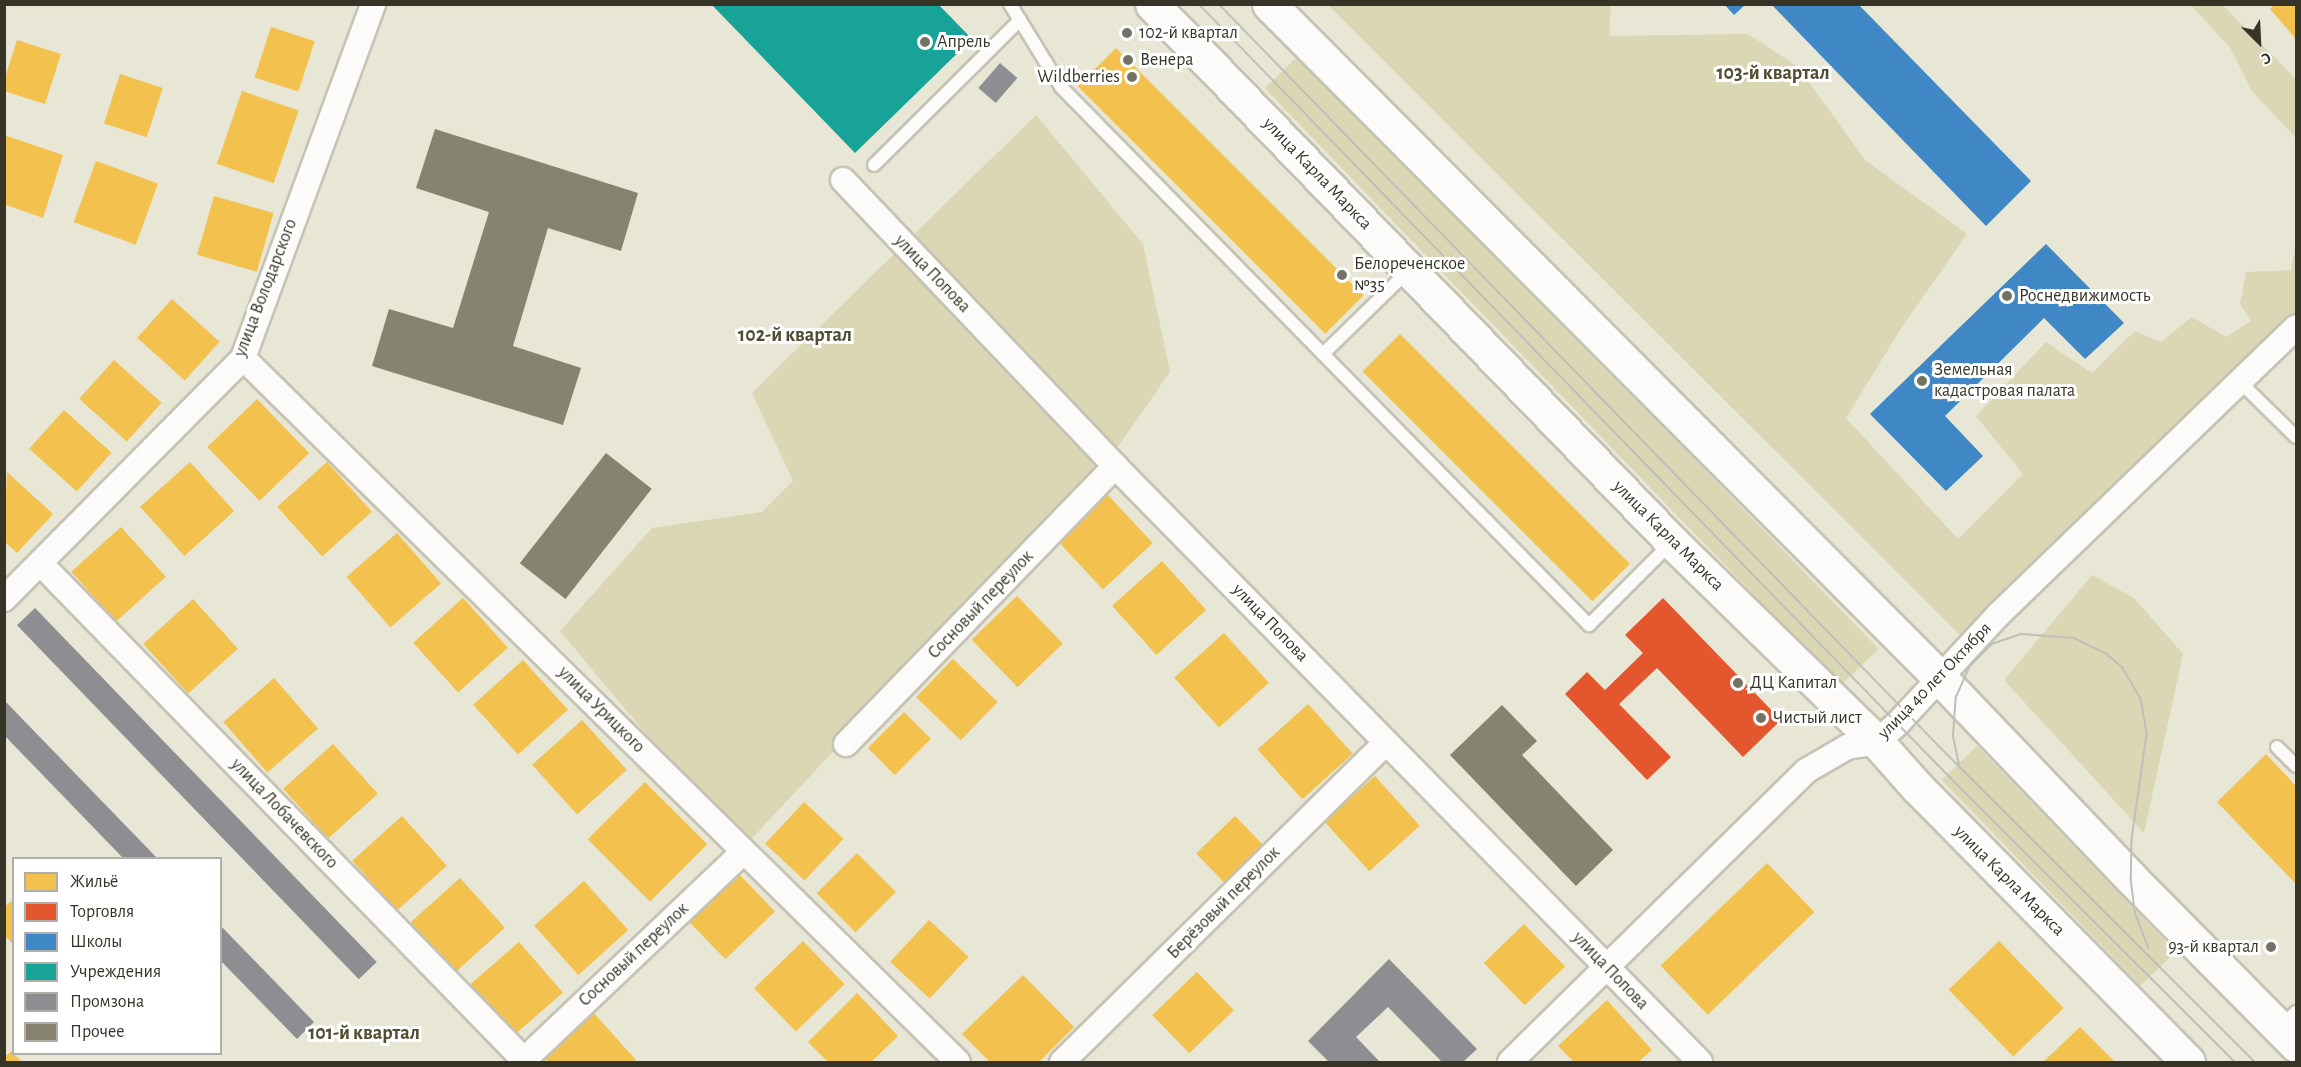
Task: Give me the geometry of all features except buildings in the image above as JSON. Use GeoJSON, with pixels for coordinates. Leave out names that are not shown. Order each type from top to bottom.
{"type":"FeatureCollection","features":[{"type":"Feature","properties":{"kind":"street","name":"улица Володарского"},"geometry":{"type":"LineString","coordinates":[[4,599],[243,358],[373,4]]}},
{"type":"Feature","properties":{"kind":"street","name":"улица Карла Маркса"},"geometry":{"type":"LineString","coordinates":[[1152,4],[1672,542],[1877,742],[1924,795],[2188,1062]]}},
{"type":"Feature","properties":{"kind":"street"},"geometry":{"type":"LineString","coordinates":[[1269,4],[1940,678],[2139,887],[2291,1028]]}},
{"type":"Feature","properties":{"kind":"street","name":"улица Попова"},"geometry":{"type":"LineString","coordinates":[[843,180],[1115,465],[1700,1062]]}},
{"type":"Feature","properties":{"kind":"street","name":"улица 40 лет Октября"},"geometry":{"type":"LineString","coordinates":[[1510,1062],[1806,771],[1847,747],[1877,742],[1998,615],[2296,327]]}},
{"type":"Feature","properties":{"kind":"street","name":"улица Урицкого"},"geometry":{"type":"LineString","coordinates":[[243,358],[958,1062]]}},
{"type":"Feature","properties":{"kind":"street","name":"Сосновый переулок"},"geometry":{"type":"LineString","coordinates":[[846,744],[1115,465]]}},
{"type":"Feature","properties":{"kind":"street","name":"улица Лобачевского"},"geometry":{"type":"LineString","coordinates":[[41,564],[525,1061]]}},
{"type":"Feature","properties":{"kind":"street","name":"Берёзовый переулок"},"geometry":{"type":"LineString","coordinates":[[1062,1062],[1386,743]]}},
{"type":"Feature","properties":{"kind":"street","name":"Сосновый переулок"},"geometry":{"type":"LineString","coordinates":[[525,1061],[744,851]]}},
{"type":"Feature","properties":{"kind":"lane"},"geometry":{"type":"LineString","coordinates":[[1010,4],[1061,87],[1589,625],[1672,542]]}},
{"type":"Feature","properties":{"kind":"lane"},"geometry":{"type":"LineString","coordinates":[[874,165],[1020,20]]}},
{"type":"Feature","properties":{"kind":"lane"},"geometry":{"type":"LineString","coordinates":[[1323,354],[1410,269]]}},
{"type":"Feature","properties":{"kind":"lane"},"geometry":{"type":"LineString","coordinates":[[2240,382],[2296,437]]}},
{"type":"Feature","properties":{"kind":"lane"},"geometry":{"type":"LineString","coordinates":[[2277,747],[2296,766]]}},
{"type":"Feature","properties":{"kind":"shaded area"},"geometry":{"type":"Polygon","coordinates":[[[1328,5],[1611,5],[1609,36],[1748,34],[1798,67],[1865,160],[1967,234],[1900,330],[1846,418],[1958,539],[2023,474],[1976,416],[2046,342],[2092,373],[2135,331],[2161,342],[2192,317],[2226,337],[2251,321],[2240,304],[2246,272],[2291,270],[2296,242],[2296,312],[1962,637],[1328,5]]]}},
{"type":"Feature","properties":{"kind":"shaded area"},"geometry":{"type":"Polygon","coordinates":[[[2191,5],[2223,5],[2296,79],[2296,138],[2252,91],[2231,49],[2191,5]]]}},
{"type":"Feature","properties":{"kind":"shaded area"},"geometry":{"type":"Polygon","coordinates":[[[1302,52],[1879,649],[1841,685],[1265,88],[1302,52]]]}},
{"type":"Feature","properties":{"kind":"shaded area"},"geometry":{"type":"Polygon","coordinates":[[[1036,115],[1143,244],[1170,372],[1117,448],[742,849],[560,631],[652,528],[762,512],[793,481],[752,393],[1036,115]]]}},
{"type":"Feature","properties":{"kind":"shaded area"},"geometry":{"type":"Polygon","coordinates":[[[2092,575],[2134,598],[2183,654],[2144,833],[2004,680],[2092,575]]]}},
{"type":"Feature","properties":{"kind":"shaded area"},"geometry":{"type":"Polygon","coordinates":[[[1977,746],[2176,952],[2140,986],[1942,780],[1977,746]]]}},
{"type":"Feature","properties":{"kind":"tram line"},"geometry":{"type":"LineString","coordinates":[[1199,4],[1938,765],[2235,1062]]}},
{"type":"Feature","properties":{"kind":"tram line"},"geometry":{"type":"LineString","coordinates":[[1219,4],[1937,744],[2255,1062]]}},
{"type":"Feature","properties":{"kind":"tram line"},"geometry":{"type":"LineString","coordinates":[[1959,765],[1953,736],[1956,697],[1970,666],[1992,644],[2021,634],[2074,638],[2107,654],[2122,667],[2141,699],[2147,734],[2132,839],[2131,878],[2135,912],[2149,948]]}},
{"type":"Feature","properties":{"kind":"place","name":"102-й квартал"},"geometry":{"type":"Point","coordinates":[1127,33]}},
{"type":"Feature","properties":{"kind":"place","name":"Апрель"},"geometry":{"type":"Point","coordinates":[925,42]}},
{"type":"Feature","properties":{"kind":"place","name":"Венера"},"geometry":{"type":"Point","coordinates":[1128,60]}},
{"type":"Feature","properties":{"kind":"place","name":"Wildberries"},"geometry":{"type":"Point","coordinates":[1132,77]}},
{"type":"Feature","properties":{"kind":"place","name":"Белореченское №35"},"geometry":{"type":"Point","coordinates":[1342,275]}},
{"type":"Feature","properties":{"kind":"place","name":"Роснедвижимость"},"geometry":{"type":"Point","coordinates":[2007,296]}},
{"type":"Feature","properties":{"kind":"place","name":"Земельная кадастровая палата"},"geometry":{"type":"Point","coordinates":[1922,381]}},
{"type":"Feature","properties":{"kind":"place","name":"ДЦ Капитал"},"geometry":{"type":"Point","coordinates":[1738,683]}},
{"type":"Feature","properties":{"kind":"place","name":"Чистый лист"},"geometry":{"type":"Point","coordinates":[1761,718]}},
{"type":"Feature","properties":{"kind":"place","name":"93-й квартал"},"geometry":{"type":"Point","coordinates":[2271,947]}},
{"type":"Feature","properties":{"kind":"district","name":"103-й квартал"},"geometry":{"type":"Point","coordinates":[1773,73]}},
{"type":"Feature","properties":{"kind":"district","name":"102-й квартал"},"geometry":{"type":"Point","coordinates":[795,335]}},
{"type":"Feature","properties":{"kind":"district","name":"101-й квартал"},"geometry":{"type":"Point","coordinates":[364,1033]}}]}
